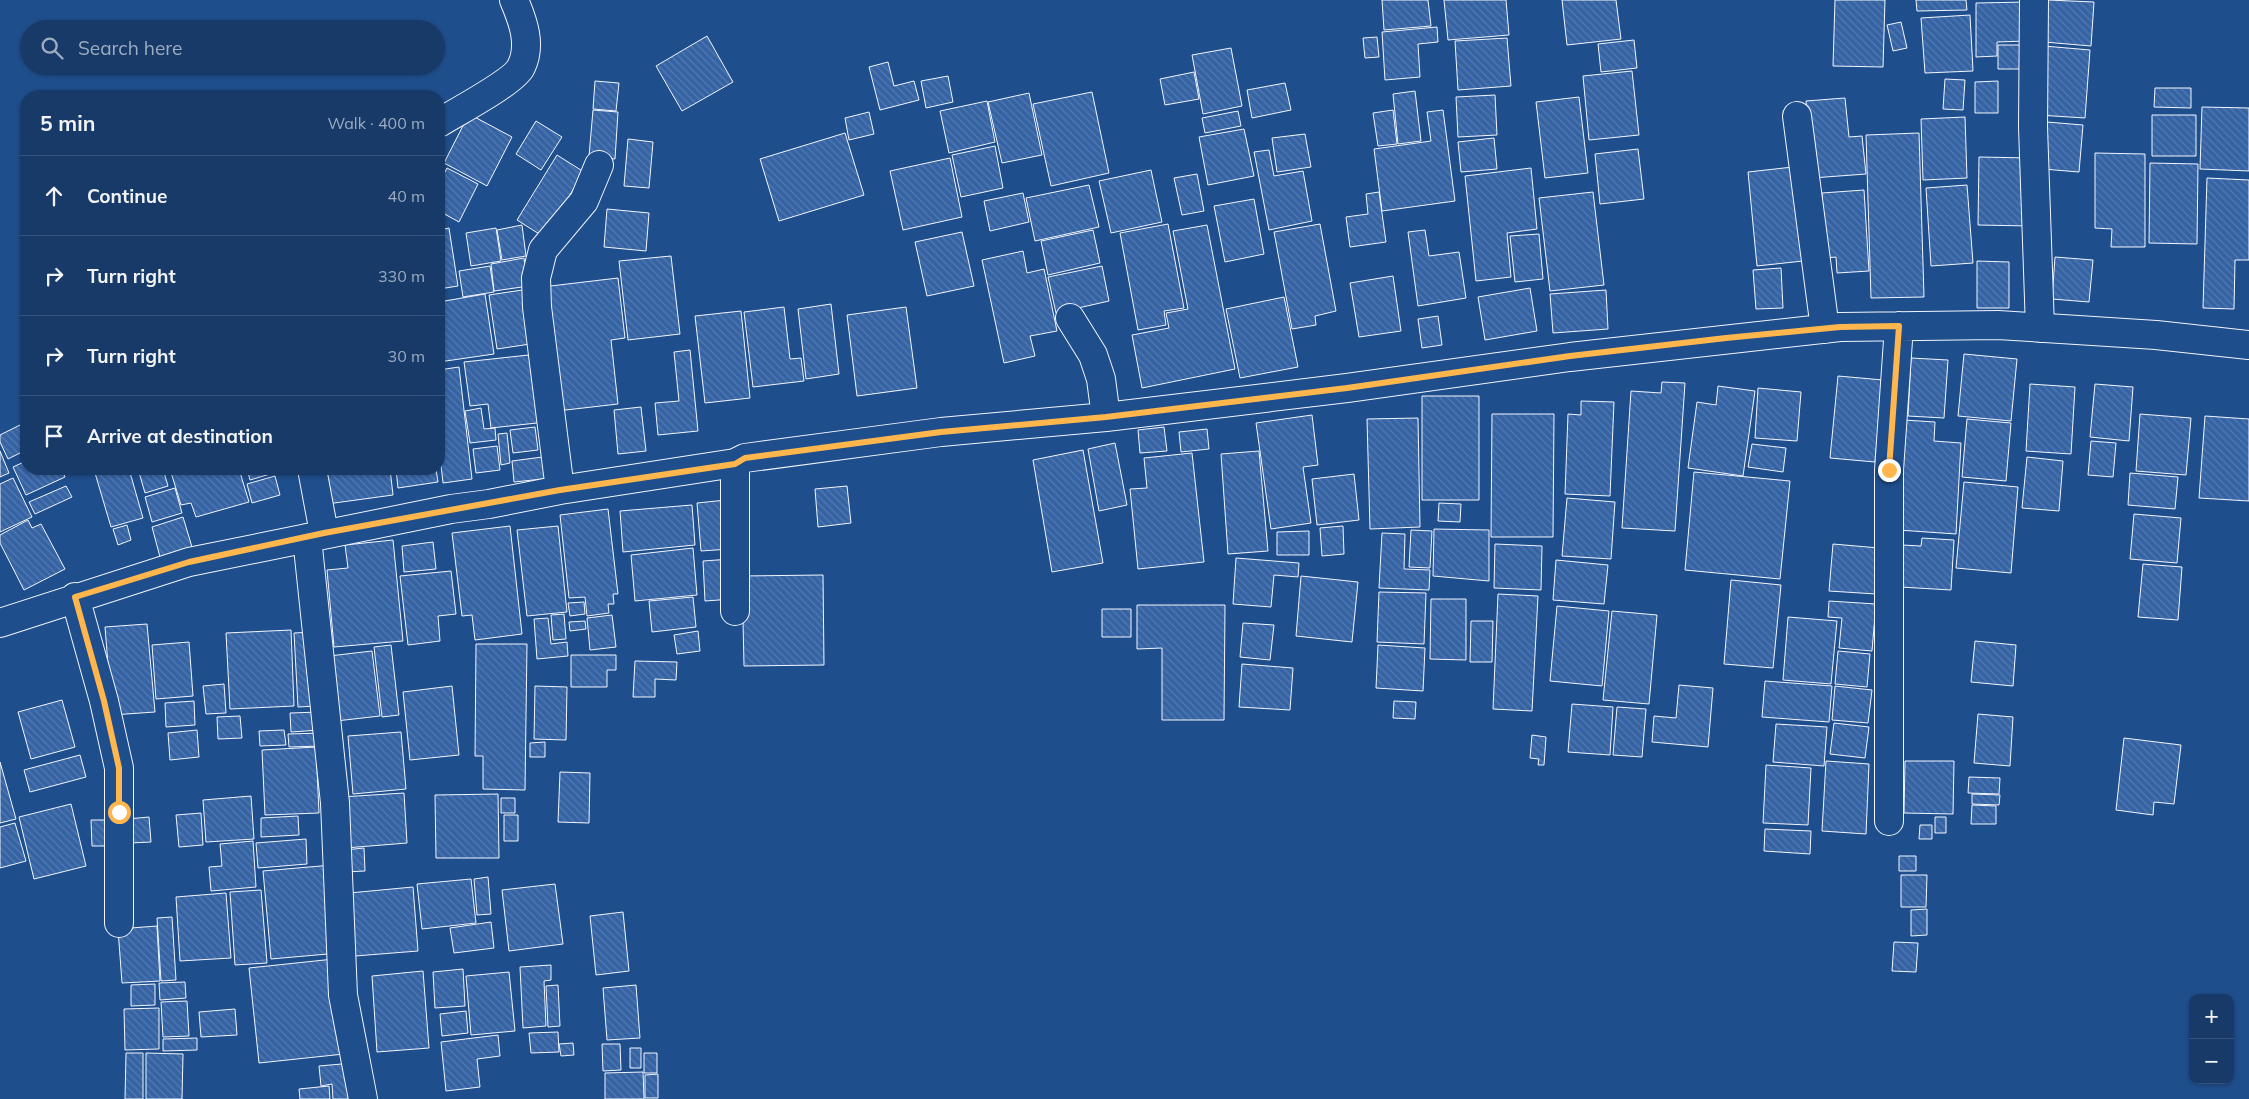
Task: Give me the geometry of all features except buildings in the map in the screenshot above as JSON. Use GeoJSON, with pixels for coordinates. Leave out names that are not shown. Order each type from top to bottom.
{"type":"FeatureCollection","features":[{"type":"Feature","properties":{"kind":"street"},"geometry":{"type":"LineString","coordinates":[[445,119],[509,80],[521,68],[526,52],[526,37],[522,18],[514,0]]}},
{"type":"Feature","properties":{"kind":"street"},"geometry":{"type":"LineString","coordinates":[[2034,0],[2034,127],[2040,328]]}},
{"type":"Feature","properties":{"kind":"street"},"geometry":{"type":"LineString","coordinates":[[1797,116],[1825,329]]}},
{"type":"Feature","properties":{"kind":"street"},"geometry":{"type":"LineString","coordinates":[[560,490],[537,307],[536,278],[543,250],[584,202],[599,165]]}},
{"type":"Feature","properties":{"kind":"street"},"geometry":{"type":"LineString","coordinates":[[1070,318],[1093,355],[1101,380],[1106,417]]}},
{"type":"Feature","properties":{"kind":"street"},"geometry":{"type":"LineString","coordinates":[[0,623],[75,597],[189,562],[316,536],[451,509],[489,515],[560,490],[735,464],[745,458],[941,432],[1106,417],[1347,388],[1570,356],[1825,329],[1998,325],[2156,335],[2249,345]]}},
{"type":"Feature","properties":{"kind":"street"},"geometry":{"type":"LineString","coordinates":[[1890,821],[1889,470],[1899,326]]}},
{"type":"Feature","properties":{"kind":"street"},"geometry":{"type":"LineString","coordinates":[[735,464],[735,611]]}},
{"type":"Feature","properties":{"kind":"street"},"geometry":{"type":"LineString","coordinates":[[312,475],[335,803],[343,995],[363,1099]]}},
{"type":"Feature","properties":{"kind":"street"},"geometry":{"type":"LineString","coordinates":[[75,597],[104,701],[119,768],[120,923]]}},
{"type":"Feature","properties":{"kind":"route"},"geometry":{"type":"LineString","coordinates":[[119,812],[119,768],[104,701],[75,597],[189,562],[324,533],[560,490],[735,464],[745,458],[941,432],[1106,417],[1347,388],[1570,356],[1840,327],[1899,326],[1889,470]]}}]}
